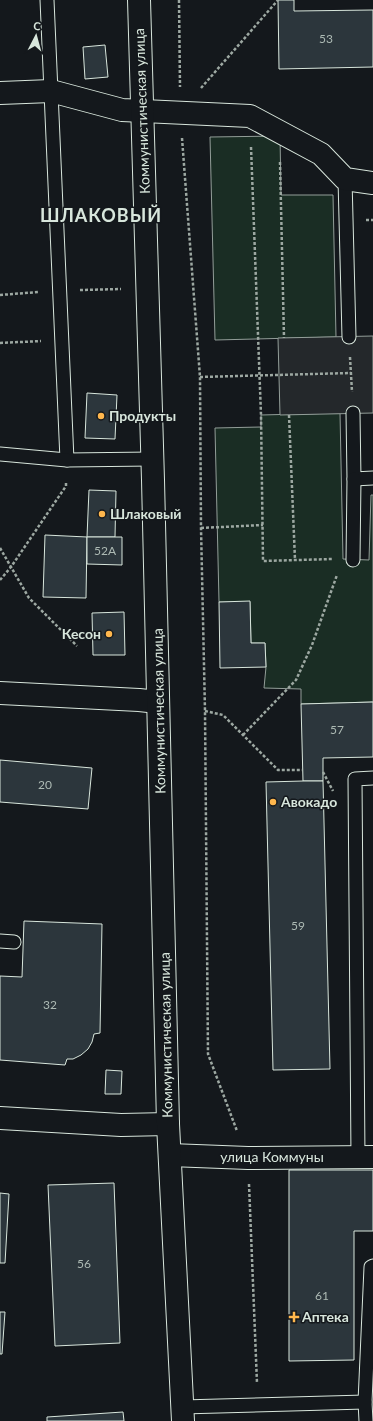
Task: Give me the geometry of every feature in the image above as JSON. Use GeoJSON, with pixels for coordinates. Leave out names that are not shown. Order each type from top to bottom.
{"type":"FeatureCollection","features":[{"type":"Feature","properties":{"kind":"main road","name":"Коммунистическая улица"},"geometry":{"type":"LineString","coordinates":[[139,0],[168,1124],[183,1414]]}},
{"type":"Feature","properties":{"kind":"main road"},"geometry":{"type":"LineString","coordinates":[[0,93],[51,91],[122,110],[250,116],[321,154],[345,179],[373,183]]}},
{"type":"Feature","properties":{"kind":"main road"},"geometry":{"type":"LineString","coordinates":[[0,693],[158,702]]}},
{"type":"Feature","properties":{"kind":"main road"},"geometry":{"type":"LineString","coordinates":[[0,1118],[121,1125],[168,1124]]}},
{"type":"Feature","properties":{"kind":"main road","name":"улица Коммуны"},"geometry":{"type":"LineString","coordinates":[[170,1155],[248,1158],[365,1157]]}},
{"type":"Feature","properties":{"kind":"lane"},"geometry":{"type":"LineString","coordinates":[[47,0],[67,460]]}},
{"type":"Feature","properties":{"kind":"lane"},"geometry":{"type":"LineString","coordinates":[[345,179],[349,336]]}},
{"type":"Feature","properties":{"kind":"lane"},"geometry":{"type":"LineString","coordinates":[[353,413],[353,560]]}},
{"type":"Feature","properties":{"kind":"lane"},"geometry":{"type":"LineString","coordinates":[[0,454],[67,460],[152,459]]}},
{"type":"Feature","properties":{"kind":"lane"},"geometry":{"type":"LineString","coordinates":[[354,479],[373,478]]}},
{"type":"Feature","properties":{"kind":"lane"},"geometry":{"type":"LineString","coordinates":[[365,1157],[354,779],[373,778]]}},
{"type":"Feature","properties":{"kind":"lane"},"geometry":{"type":"LineString","coordinates":[[0,941],[14,942]]}},
{"type":"Feature","properties":{"kind":"lane"},"geometry":{"type":"LineString","coordinates":[[366,1421],[365,1402],[371,1267],[373,1266]]}},
{"type":"Feature","properties":{"kind":"lane"},"geometry":{"type":"LineString","coordinates":[[183,1414],[258,1406],[365,1402]]}},
{"type":"Feature","properties":{"kind":"path"},"geometry":{"type":"LineString","coordinates":[[179,0],[180,113],[200,377],[208,1054],[248,1158],[258,1406]]}},
{"type":"Feature","properties":{"kind":"path"},"geometry":{"type":"LineString","coordinates":[[180,113],[278,0]]}},
{"type":"Feature","properties":{"kind":"path"},"geometry":{"type":"LineString","coordinates":[[250,116],[261,427],[263,561],[295,560],[289,415]]}},
{"type":"Feature","properties":{"kind":"path"},"geometry":{"type":"LineString","coordinates":[[280,133],[284,338]]}},
{"type":"Feature","properties":{"kind":"path"},"geometry":{"type":"LineString","coordinates":[[349,336],[353,413]]}},
{"type":"Feature","properties":{"kind":"path"},"geometry":{"type":"LineString","coordinates":[[0,343],[61,340]]}},
{"type":"Feature","properties":{"kind":"path"},"geometry":{"type":"LineString","coordinates":[[200,377],[351,372]]}},
{"type":"Feature","properties":{"kind":"path"},"geometry":{"type":"LineString","coordinates":[[0,580],[11,567],[66,486],[67,460]]}},
{"type":"Feature","properties":{"kind":"path"},"geometry":{"type":"LineString","coordinates":[[201,528],[263,526]]}},
{"type":"Feature","properties":{"kind":"path"},"geometry":{"type":"LineString","coordinates":[[0,548],[29,598],[77,646]]}},
{"type":"Feature","properties":{"kind":"path"},"geometry":{"type":"LineString","coordinates":[[243,735],[296,680],[312,645],[338,574]]}},
{"type":"Feature","properties":{"kind":"path"},"geometry":{"type":"LineString","coordinates":[[205,711],[223,715],[278,770],[302,770]]}},
{"type":"Feature","properties":{"kind":"green space"},"geometry":{"type":"Polygon","coordinates":[[[280,136],[281,195],[333,195],[336,337],[215,340],[210,137],[280,136]]]}},
{"type":"Feature","properties":{"kind":"green space"},"geometry":{"type":"Polygon","coordinates":[[[340,413],[343,559],[369,560],[371,495],[373,495],[373,702],[301,704],[301,689],[264,688],[266,667],[265,643],[251,643],[250,602],[219,602],[215,428],[261,427],[261,415],[340,413]]]}},
{"type":"Feature","properties":{"kind":"shaded area"},"geometry":{"type":"Polygon","coordinates":[[[373,336],[373,413],[280,415],[278,338],[373,336]]]}},
{"type":"Feature","properties":{"kind":"building"},"geometry":{"type":"Polygon","coordinates":[[[278,0],[294,0],[294,11],[373,10],[373,67],[279,69],[278,0]]]}},
{"type":"Feature","properties":{"kind":"building"},"geometry":{"type":"Polygon","coordinates":[[[105,45],[108,77],[85,79],[83,47],[105,45]]]}},
{"type":"Feature","properties":{"kind":"building","name":"Продукты"},"geometry":{"type":"Polygon","coordinates":[[[87,393],[117,395],[115,439],[85,438],[87,393]]]}},
{"type":"Feature","properties":{"kind":"building","name":"Шлаковый"},"geometry":{"type":"Polygon","coordinates":[[[89,490],[116,491],[115,537],[87,537],[89,490]]]}},
{"type":"Feature","properties":{"kind":"building"},"geometry":{"type":"Polygon","coordinates":[[[45,535],[87,537],[86,598],[43,597],[45,535]]]}},
{"type":"Feature","properties":{"kind":"building"},"geometry":{"type":"Polygon","coordinates":[[[87,537],[122,537],[122,565],[87,564],[87,537]]]}},
{"type":"Feature","properties":{"kind":"building"},"geometry":{"type":"Polygon","coordinates":[[[250,601],[251,643],[265,643],[266,667],[220,668],[219,602],[250,601]]]}},
{"type":"Feature","properties":{"kind":"building","name":"Кесон"},"geometry":{"type":"Polygon","coordinates":[[[124,612],[125,655],[93,655],[92,613],[124,612]]]}},
{"type":"Feature","properties":{"kind":"building"},"geometry":{"type":"Polygon","coordinates":[[[373,702],[373,757],[323,758],[323,781],[303,781],[301,704],[373,702]]]}},
{"type":"Feature","properties":{"kind":"building"},"geometry":{"type":"Polygon","coordinates":[[[0,760],[92,768],[88,809],[0,802],[0,760]]]}},
{"type":"Feature","properties":{"kind":"building"},"geometry":{"type":"Polygon","coordinates":[[[323,781],[330,1069],[273,1070],[266,782],[323,781]]]}},
{"type":"Feature","properties":{"kind":"building"},"geometry":{"type":"Polygon","coordinates":[[[24,921],[102,924],[100,1033],[94,1034],[88,1049],[73,1059],[67,1059],[65,1065],[0,1060],[0,976],[22,977],[24,921]]]}},
{"type":"Feature","properties":{"kind":"building"},"geometry":{"type":"Polygon","coordinates":[[[106,1070],[122,1071],[121,1094],[105,1094],[106,1070]]]}},
{"type":"Feature","properties":{"kind":"building"},"geometry":{"type":"Polygon","coordinates":[[[289,1170],[373,1170],[373,1231],[354,1231],[354,1360],[289,1361],[289,1170]]]}},
{"type":"Feature","properties":{"kind":"building"},"geometry":{"type":"Polygon","coordinates":[[[114,1183],[120,1343],[55,1346],[48,1185],[114,1183]]]}},
{"type":"Feature","properties":{"kind":"building"},"geometry":{"type":"Polygon","coordinates":[[[0,1193],[9,1194],[5,1263],[0,1263],[0,1193]]]}},
{"type":"Feature","properties":{"kind":"building"},"geometry":{"type":"Polygon","coordinates":[[[0,1312],[5,1312],[2,1354],[0,1354],[0,1312]]]}},
{"type":"Feature","properties":{"kind":"building"},"geometry":{"type":"Polygon","coordinates":[[[123,1412],[124,1421],[47,1421],[47,1417],[123,1412]]]}},
{"type":"Feature","properties":{"kind":"place","name":"Продукты"},"geometry":{"type":"Point","coordinates":[101,416]}},
{"type":"Feature","properties":{"kind":"place","name":"Шлаковый"},"geometry":{"type":"Point","coordinates":[102,514]}},
{"type":"Feature","properties":{"kind":"place","name":"Кесон"},"geometry":{"type":"Point","coordinates":[109,634]}},
{"type":"Feature","properties":{"kind":"place","name":"Авокадо"},"geometry":{"type":"Point","coordinates":[273,802]}},
{"type":"Feature","properties":{"kind":"place","name":"Аптека"},"geometry":{"type":"Point","coordinates":[294,1317]}},
{"type":"Feature","properties":{"kind":"district","name":"ШЛАКОВЫЙ"},"geometry":{"type":"Point","coordinates":[101,216]}}]}
